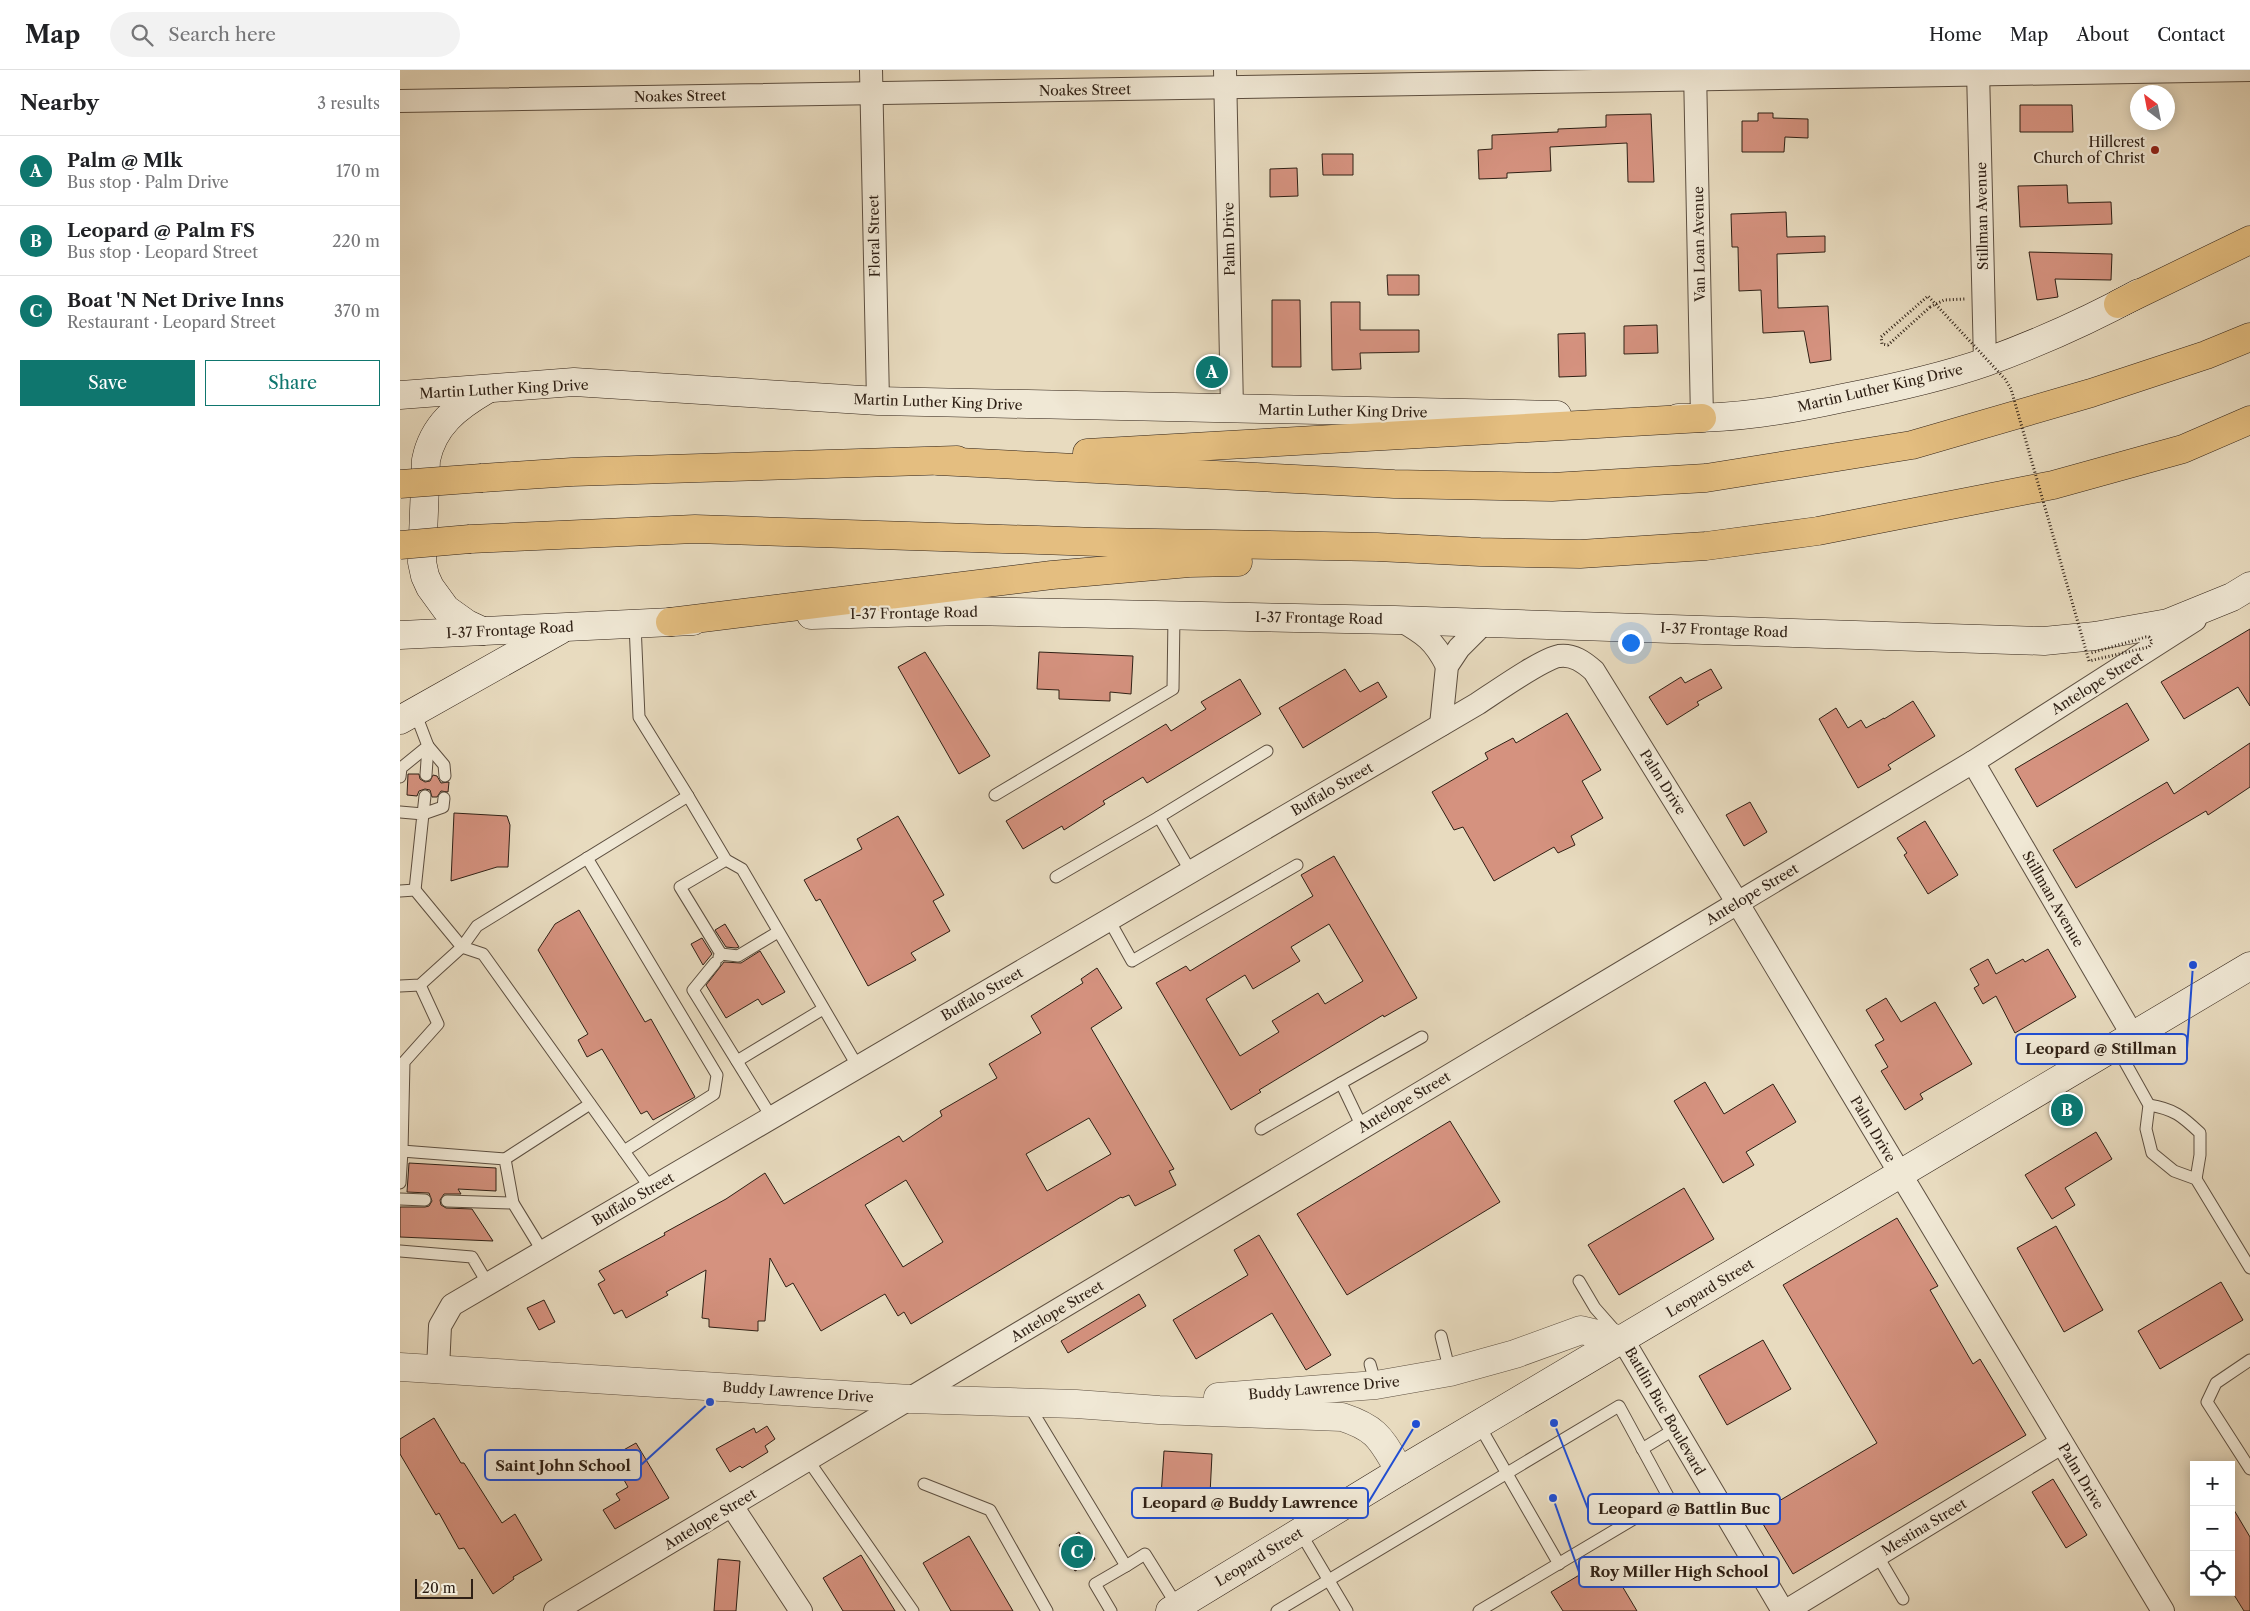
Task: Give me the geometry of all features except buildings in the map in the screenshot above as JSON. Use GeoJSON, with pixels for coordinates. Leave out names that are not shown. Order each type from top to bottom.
{"type":"FeatureCollection","features":[{"type":"Feature","properties":{"kind":"highway"},"geometry":{"type":"LineString","coordinates":[[2118,304],[2250,240]]}},
{"type":"Feature","properties":{"kind":"highway"},"geometry":{"type":"LineString","coordinates":[[938,461],[1394,484],[1552,487],[1706,478],[1912,445],[2091,393],[2206,355],[2250,337]]}},
{"type":"Feature","properties":{"kind":"highway"},"geometry":{"type":"LineString","coordinates":[[400,484],[572,472],[938,461],[1702,418]]}},
{"type":"Feature","properties":{"kind":"highway"},"geometry":{"type":"LineString","coordinates":[[2183,449],[2250,420]]}},
{"type":"Feature","properties":{"kind":"highway"},"geometry":{"type":"LineString","coordinates":[[400,545],[470,539],[694,530],[1098,542],[1377,547],[1580,554],[1697,547],[1818,531],[2053,485],[2183,449],[2250,427]]}},
{"type":"Feature","properties":{"kind":"highway"},"geometry":{"type":"LineString","coordinates":[[670,622],[1042,577],[1141,567],[1189,563],[1480,552]]}},
{"type":"Feature","properties":{"kind":"main road","name":"Martin Luther King Drive"},"geometry":{"type":"LineString","coordinates":[[400,395],[574,382],[878,401],[1702,418],[1752,415],[1879,391],[1985,362],[2044,338],[2118,304],[2250,232]]}},
{"type":"Feature","properties":{"kind":"main road"},"geometry":{"type":"LineString","coordinates":[[484,631],[467,624],[446,609],[430,587],[422,562],[426,460],[429,444],[439,428],[454,412],[487,389]]}},
{"type":"Feature","properties":{"kind":"main road","name":"I-37 Frontage Road"},"geometry":{"type":"LineString","coordinates":[[400,635],[810,615],[965,611],[1399,620],[2044,641],[2095,636],[2168,623],[2241,592]]}},
{"type":"Feature","properties":{"kind":"main road"},"geometry":{"type":"LineString","coordinates":[[407,716],[567,627]]}},
{"type":"Feature","properties":{"kind":"main road","name":"Leopard Street"},"geometry":{"type":"LineString","coordinates":[[1174,1609],[1400,1471],[2250,966]]}},
{"type":"Feature","properties":{"kind":"main road","name":"Buddy Lawrence Drive"},"geometry":{"type":"LineString","coordinates":[[1076,1404],[1450,1372],[1514,1354],[1580,1330],[1623,1340]]}},
{"type":"Feature","properties":{"kind":"main road","name":"Buddy Lawrence Drive"},"geometry":{"type":"LineString","coordinates":[[400,1368],[910,1399],[1076,1404],[1159,1410],[1342,1417],[1363,1424],[1380,1436],[1400,1471]]}},
{"type":"Feature","properties":{"kind":"main road"},"geometry":{"type":"LineString","coordinates":[[1342,1417],[1370,1378]]}},
{"type":"Feature","properties":{"kind":"main road"},"geometry":{"type":"LineString","coordinates":[[1370,1378],[1380,1436]]}},
{"type":"Feature","properties":{"kind":"street","name":"Floral Street"},"geometry":{"type":"LineString","coordinates":[[871,70],[878,401]]}},
{"type":"Feature","properties":{"kind":"street","name":"Noakes Street"},"geometry":{"type":"LineString","coordinates":[[400,101],[872,93],[1225,79],[2250,70]]}},
{"type":"Feature","properties":{"kind":"street","name":"Stillman Avenue"},"geometry":{"type":"LineString","coordinates":[[1979,72],[1985,362]]}},
{"type":"Feature","properties":{"kind":"street","name":"Van Loan Avenue"},"geometry":{"type":"LineString","coordinates":[[1695,75],[1702,418]]}},
{"type":"Feature","properties":{"kind":"street","name":"Palm Drive"},"geometry":{"type":"LineString","coordinates":[[1225,79],[1232,409]]}},
{"type":"Feature","properties":{"kind":"street","name":"Antelope Street"},"geometry":{"type":"LineString","coordinates":[[554,1611],[732,1506],[1736,902],[1973,762],[2241,592]]}},
{"type":"Feature","properties":{"kind":"street"},"geometry":{"type":"LineString","coordinates":[[1399,620],[1425,634],[1440,652],[1447,666]]}},
{"type":"Feature","properties":{"kind":"street"},"geometry":{"type":"LineString","coordinates":[[1441,725],[1447,666],[1459,648],[1484,623]]}},
{"type":"Feature","properties":{"kind":"street","name":"Buffalo Street"},"geometry":{"type":"LineString","coordinates":[[438,1369],[440,1326],[452,1305],[1441,725],[1543,663],[1559,656],[1572,657]]}},
{"type":"Feature","properties":{"kind":"street","name":"Palm Drive"},"geometry":{"type":"LineString","coordinates":[[1572,657],[1583,661],[1594,671],[1736,902],[2163,1611]]}},
{"type":"Feature","properties":{"kind":"street","name":"Stillman Avenue"},"geometry":{"type":"LineString","coordinates":[[1973,762],[2125,1041]]}},
{"type":"Feature","properties":{"kind":"street","name":"Battlin Buc Boulevard"},"geometry":{"type":"LineString","coordinates":[[1623,1340],[1784,1611]]}},
{"type":"Feature","properties":{"kind":"street","name":"Mestina Street"},"geometry":{"type":"LineString","coordinates":[[1784,1611],[2061,1443]]}},
{"type":"Feature","properties":{"kind":"street"},"geometry":{"type":"LineString","coordinates":[[732,1506],[801,1611]]}},
{"type":"Feature","properties":{"kind":"lane"},"geometry":{"type":"LineString","coordinates":[[995,795],[1173,689],[1174,615]]}},
{"type":"Feature","properties":{"kind":"lane"},"geometry":{"type":"LineString","coordinates":[[635,624],[639,717],[726,860],[742,869],[858,1067]]}},
{"type":"Feature","properties":{"kind":"lane"},"geometry":{"type":"LineString","coordinates":[[407,716],[444,765],[445,776]]}},
{"type":"Feature","properties":{"kind":"lane"},"geometry":{"type":"LineString","coordinates":[[426,775],[428,746]]}},
{"type":"Feature","properties":{"kind":"lane"},"geometry":{"type":"LineString","coordinates":[[400,777],[401,768],[428,746]]}},
{"type":"Feature","properties":{"kind":"lane"},"geometry":{"type":"LineString","coordinates":[[1056,876],[1267,751]]}},
{"type":"Feature","properties":{"kind":"lane"},"geometry":{"type":"LineString","coordinates":[[425,796],[415,890],[462,947],[483,954],[651,1189]]}},
{"type":"Feature","properties":{"kind":"lane"},"geometry":{"type":"LineString","coordinates":[[400,986],[420,985],[462,947],[477,926],[688,796]]}},
{"type":"Feature","properties":{"kind":"lane"},"geometry":{"type":"LineString","coordinates":[[400,812],[423,814],[443,807],[444,798]]}},
{"type":"Feature","properties":{"kind":"lane"},"geometry":{"type":"LineString","coordinates":[[1159,816],[1191,872]]}},
{"type":"Feature","properties":{"kind":"lane"},"geometry":{"type":"LineString","coordinates":[[587,858],[717,1075],[714,1094],[624,1151]]}},
{"type":"Feature","properties":{"kind":"lane"},"geometry":{"type":"LineString","coordinates":[[718,958],[680,887],[726,860]]}},
{"type":"Feature","properties":{"kind":"lane"},"geometry":{"type":"LineString","coordinates":[[1109,920],[1132,961],[1297,865]]}},
{"type":"Feature","properties":{"kind":"lane"},"geometry":{"type":"LineString","coordinates":[[400,891],[415,890]]}},
{"type":"Feature","properties":{"kind":"lane"},"geometry":{"type":"LineString","coordinates":[[772,1118],[693,990],[718,958],[738,956],[778,932]]}},
{"type":"Feature","properties":{"kind":"lane"},"geometry":{"type":"LineString","coordinates":[[400,1183],[404,1062],[438,1024],[420,985]]}},
{"type":"Feature","properties":{"kind":"lane"},"geometry":{"type":"LineString","coordinates":[[737,1062],[823,1009]]}},
{"type":"Feature","properties":{"kind":"lane"},"geometry":{"type":"LineString","coordinates":[[1261,1129],[1422,1037]]}},
{"type":"Feature","properties":{"kind":"lane"},"geometry":{"type":"LineString","coordinates":[[2125,1041],[2149,1105],[2146,1129],[2152,1153],[2174,1171],[2196,1179],[2250,1268]]}},
{"type":"Feature","properties":{"kind":"lane"},"geometry":{"type":"LineString","coordinates":[[1341,1083],[1362,1127]]}},
{"type":"Feature","properties":{"kind":"lane"},"geometry":{"type":"LineString","coordinates":[[402,1151],[420,1158],[480,1162],[506,1159],[590,1104]]}},
{"type":"Feature","properties":{"kind":"lane"},"geometry":{"type":"LineString","coordinates":[[2149,1105],[2168,1108],[2183,1117],[2200,1133],[2200,1155],[2196,1179]]}},
{"type":"Feature","properties":{"kind":"lane"},"geometry":{"type":"LineString","coordinates":[[506,1159],[513,1203],[543,1252]]}},
{"type":"Feature","properties":{"kind":"lane"},"geometry":{"type":"LineString","coordinates":[[400,1199],[421,1200],[418,1188]]}},
{"type":"Feature","properties":{"kind":"lane"},"geometry":{"type":"LineString","coordinates":[[458,1189],[453,1201],[478,1196],[513,1203]]}},
{"type":"Feature","properties":{"kind":"lane"},"geometry":{"type":"LineString","coordinates":[[400,1252],[472,1257],[488,1284]]}},
{"type":"Feature","properties":{"kind":"lane"},"geometry":{"type":"LineString","coordinates":[[1579,1281],[1595,1308],[1623,1340]]}},
{"type":"Feature","properties":{"kind":"lane"},"geometry":{"type":"LineString","coordinates":[[1441,1336],[1450,1372]]}},
{"type":"Feature","properties":{"kind":"lane"},"geometry":{"type":"LineString","coordinates":[[2250,1360],[2216,1383],[2207,1402],[2250,1469]]}},
{"type":"Feature","properties":{"kind":"lane"},"geometry":{"type":"LineString","coordinates":[[1027,1402],[1126,1566]]}},
{"type":"Feature","properties":{"kind":"lane"},"geometry":{"type":"LineString","coordinates":[[1277,1611],[1618,1406],[1669,1498],[1480,1611]]}},
{"type":"Feature","properties":{"kind":"lane"},"geometry":{"type":"LineString","coordinates":[[1479,1425],[1559,1564]]}},
{"type":"Feature","properties":{"kind":"lane"},"geometry":{"type":"LineString","coordinates":[[1642,1449],[1676,1429]]}},
{"type":"Feature","properties":{"kind":"lane"},"geometry":{"type":"LineString","coordinates":[[808,1460],[913,1611]]}},
{"type":"Feature","properties":{"kind":"lane"},"geometry":{"type":"LineString","coordinates":[[924,1484],[990,1510],[1047,1611]]}},
{"type":"Feature","properties":{"kind":"lane"},"geometry":{"type":"LineString","coordinates":[[1300,1532],[1346,1611]]}},
{"type":"Feature","properties":{"kind":"lane"},"geometry":{"type":"LineString","coordinates":[[1111,1611],[1095,1584],[1145,1554],[1174,1609]]}},
{"type":"Feature","properties":{"kind":"lane"},"geometry":{"type":"LineString","coordinates":[[1877,1555],[1903,1599]]}},
{"type":"Feature","properties":{"kind":"path"},"geometry":{"type":"LineString","coordinates":[[1984,300],[1944,300],[1930,307],[1888,345],[1882,344],[1880,340],[1928,296],[2009,385],[2089,661],[2148,647],[2152,642],[2149,637],[2146,637],[2091,653]]}},
{"type":"Feature","properties":{"kind":"place","name":"Hillcrest Church of Christ"},"geometry":{"type":"Point","coordinates":[2155,150]}},
{"type":"Feature","properties":{"kind":"place","name":"Palm @ Mlk"},"geometry":{"type":"Point","coordinates":[1212,372]}},
{"type":"Feature","properties":{"kind":"place","name":"Leopard @ Stillman"},"geometry":{"type":"Point","coordinates":[2193,965]}},
{"type":"Feature","properties":{"kind":"place","name":"Leopard @ Palm FS"},"geometry":{"type":"Point","coordinates":[2067,1110]}},
{"type":"Feature","properties":{"kind":"place","name":"Saint John School"},"geometry":{"type":"Point","coordinates":[710,1402]}},
{"type":"Feature","properties":{"kind":"place","name":"Leopard @ Battlin Buc"},"geometry":{"type":"Point","coordinates":[1554,1423]}},
{"type":"Feature","properties":{"kind":"place","name":"Leopard @ Buddy Lawrence"},"geometry":{"type":"Point","coordinates":[1416,1424]}},
{"type":"Feature","properties":{"kind":"place","name":"Roy Miller High School"},"geometry":{"type":"Point","coordinates":[1553,1498]}},
{"type":"Feature","properties":{"kind":"place","name":"Boat 'N Net Drive Inns"},"geometry":{"type":"Point","coordinates":[1077,1552]}}]}
